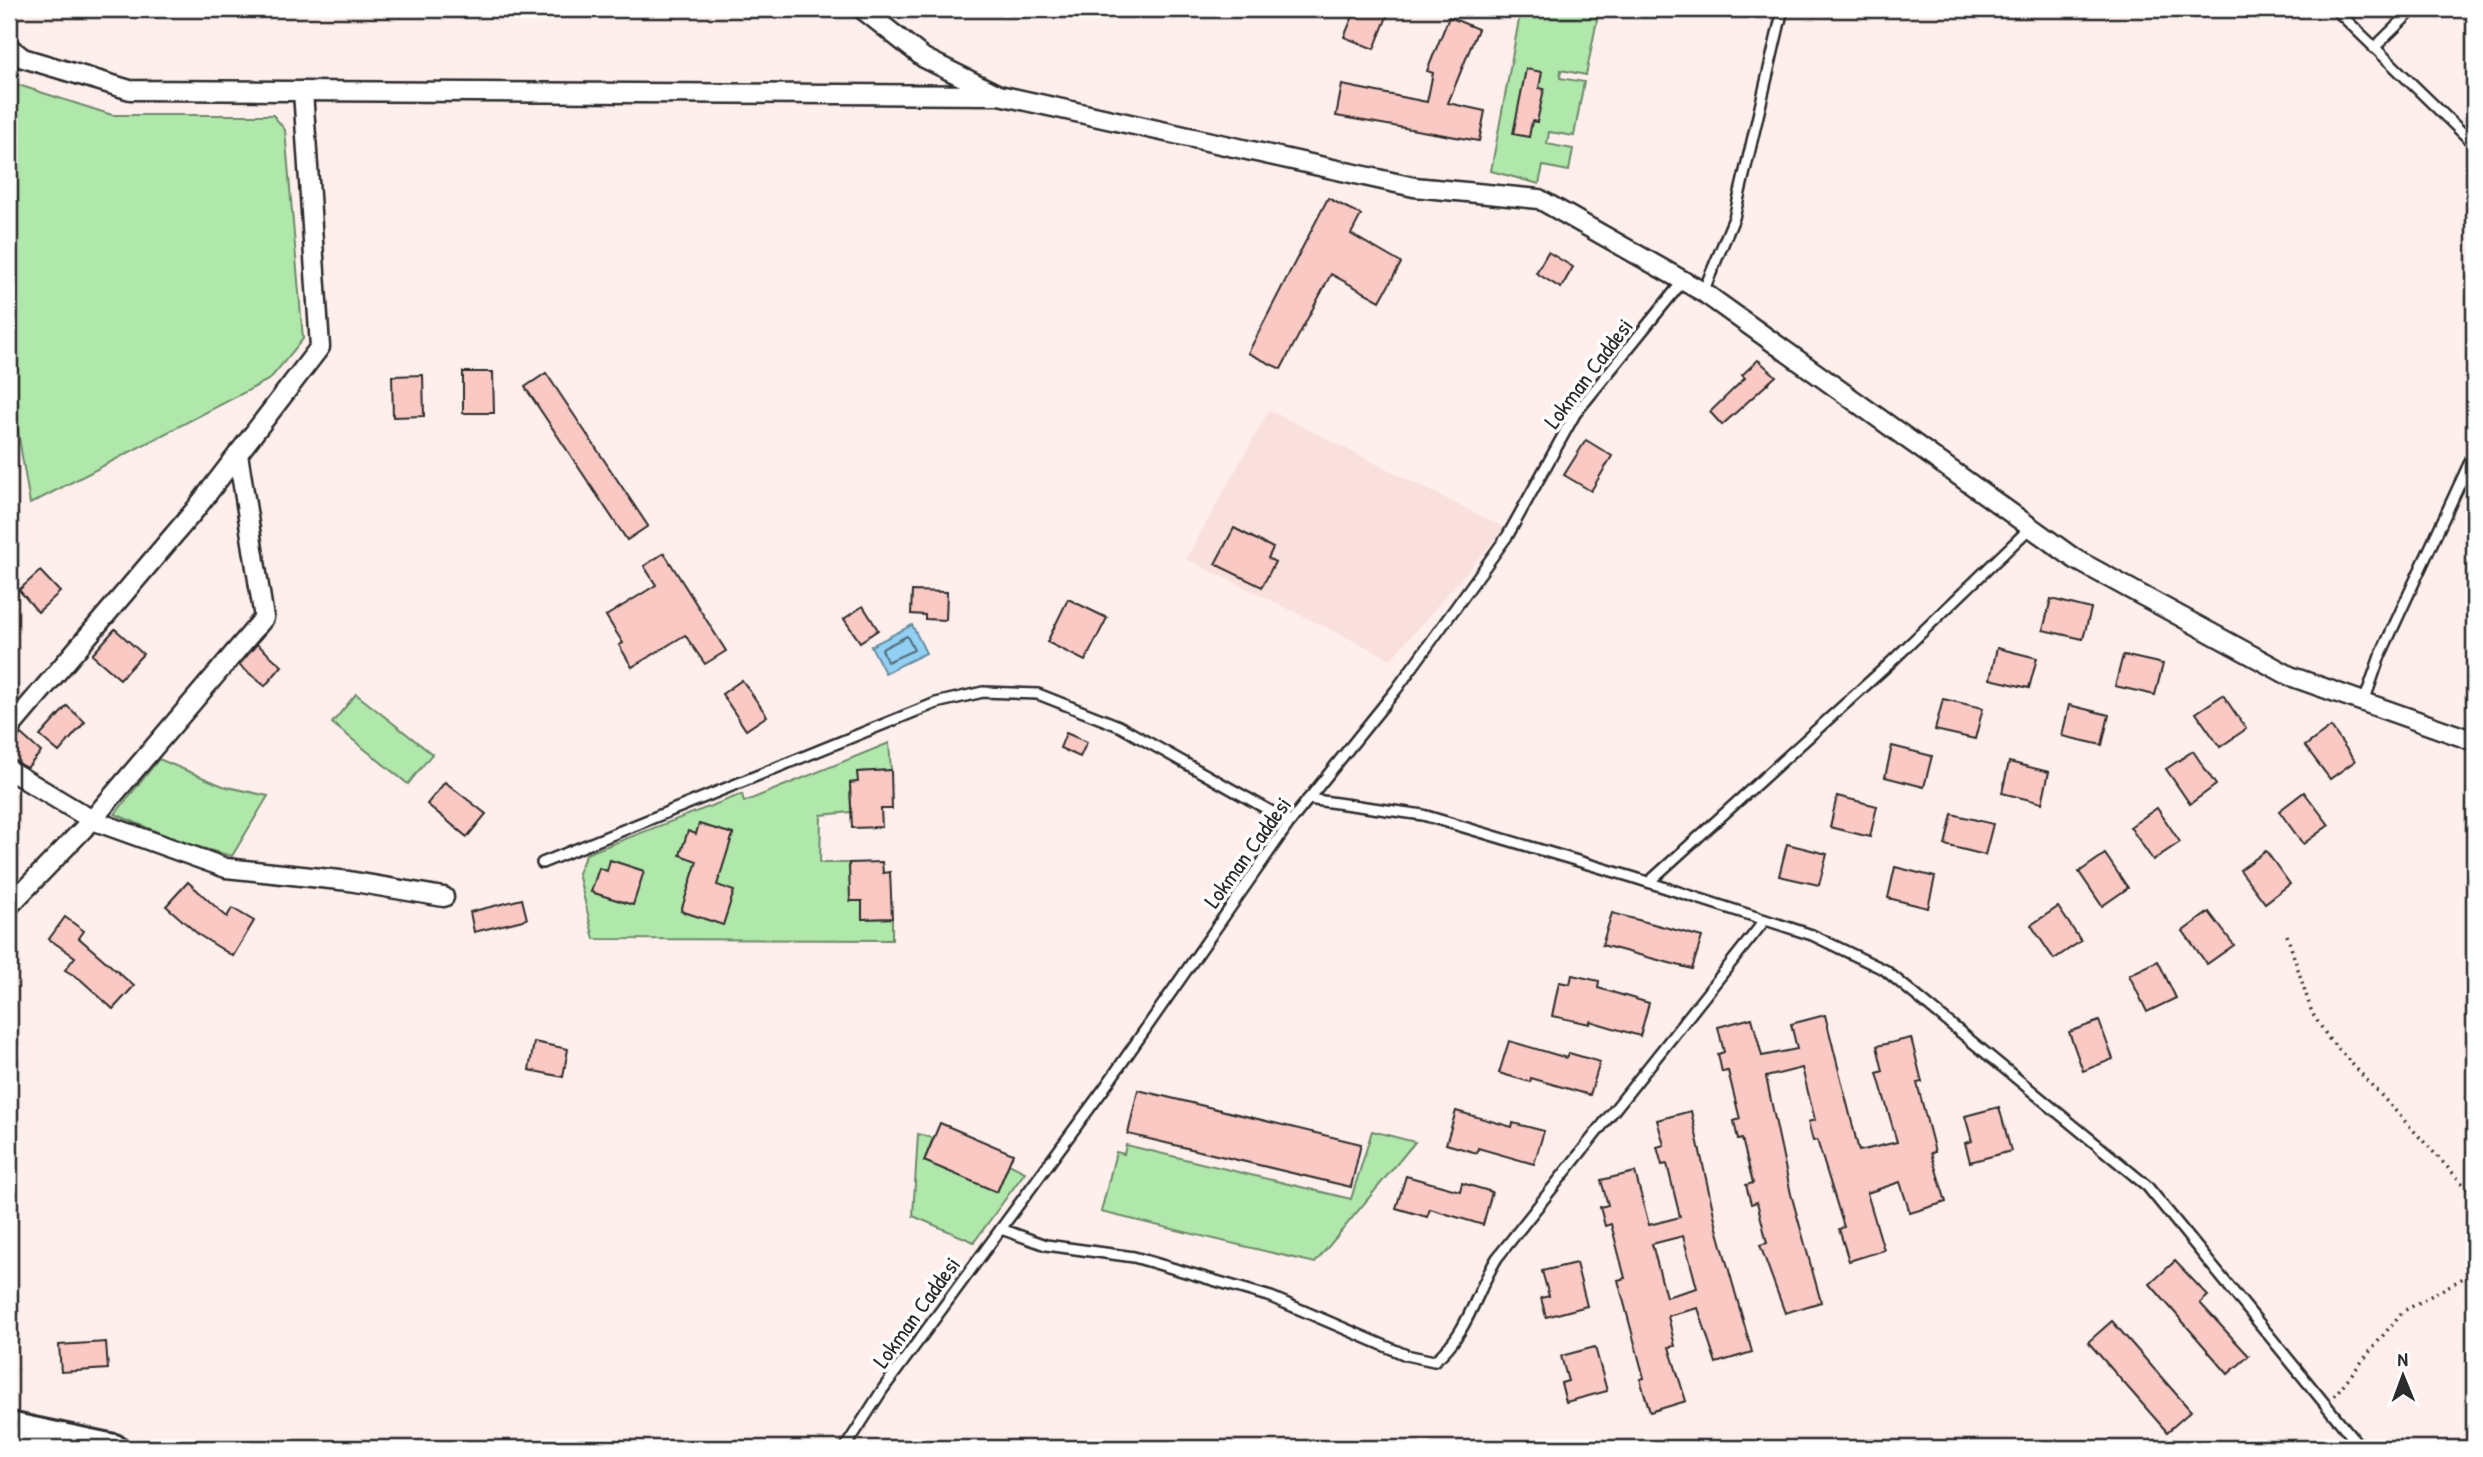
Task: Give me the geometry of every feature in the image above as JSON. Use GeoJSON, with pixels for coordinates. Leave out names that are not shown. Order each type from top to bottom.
{"type":"FeatureCollection","features":[{"type":"Feature","properties":{"kind":"main road"},"geometry":{"type":"LineString","coordinates":[[9,1426],[114,1448]]}},
{"type":"Feature","properties":{"kind":"street"},"geometry":{"type":"LineString","coordinates":[[862,9],[924,58],[999,95]]}},
{"type":"Feature","properties":{"kind":"street"},"geometry":{"type":"LineString","coordinates":[[9,47],[23,58],[130,90],[999,95],[1414,187],[1539,199],[1703,292],[2075,559],[2290,676],[2474,741]]}},
{"type":"Feature","properties":{"kind":"street"},"geometry":{"type":"LineString","coordinates":[[9,729],[195,510],[320,346],[303,91]]}},
{"type":"Feature","properties":{"kind":"street"},"geometry":{"type":"LineString","coordinates":[[9,906],[92,820],[264,618],[238,454]]}},
{"type":"Feature","properties":{"kind":"street"},"geometry":{"type":"LineString","coordinates":[[9,770],[92,820],[226,869],[349,881],[444,897]]}},
{"type":"Feature","properties":{"kind":"lane"},"geometry":{"type":"LineString","coordinates":[[1703,292],[1734,218],[1783,9]]}},
{"type":"Feature","properties":{"kind":"lane"},"geometry":{"type":"LineString","coordinates":[[2335,9],[2474,144]]}},
{"type":"Feature","properties":{"kind":"lane"},"geometry":{"type":"LineString","coordinates":[[2374,48],[2414,9]]}},
{"type":"Feature","properties":{"kind":"lane","name":"Lokman Caddesi"},"geometry":{"type":"LineString","coordinates":[[845,1448],[883,1389],[1001,1229],[1290,822],[1396,690],[1508,535],[1575,414],[1683,281]]}},
{"type":"Feature","properties":{"kind":"lane"},"geometry":{"type":"LineString","coordinates":[[2364,702],[2380,656],[2474,453]]}},
{"type":"Feature","properties":{"kind":"lane"},"geometry":{"type":"LineString","coordinates":[[1649,882],[1888,666],[2031,527]]}},
{"type":"Feature","properties":{"kind":"lane"},"geometry":{"type":"LineString","coordinates":[[542,863],[936,703],[983,692],[1038,694],[1119,726],[1290,822]]}},
{"type":"Feature","properties":{"kind":"lane"},"geometry":{"type":"LineString","coordinates":[[1308,799],[1423,816],[1649,882],[1812,934],[1885,970],[2147,1186],[2361,1448]]}},
{"type":"Feature","properties":{"kind":"lane"},"geometry":{"type":"LineString","coordinates":[[1001,1229],[1046,1245],[1134,1257],[1271,1297],[1406,1354],[1434,1361],[1451,1347],[1471,1314],[1484,1279],[1497,1258],[1765,920]]}},
{"type":"Feature","properties":{"kind":"path"},"geometry":{"type":"LineString","coordinates":[[2287,935],[2312,1013],[2329,1039],[2474,1196]]}},
{"type":"Feature","properties":{"kind":"path"},"geometry":{"type":"LineString","coordinates":[[2326,1405],[2402,1312],[2474,1272]]}},
{"type":"Feature","properties":{"kind":"shaded area"},"geometry":{"type":"Polygon","coordinates":[[[1269,410],[1505,528],[1391,659],[1186,559],[1269,410]]]}},
{"type":"Feature","properties":{"kind":"green space"},"geometry":{"type":"Polygon","coordinates":[[[1521,9],[1599,10],[1586,75],[1561,70],[1560,78],[1584,82],[1574,136],[1549,132],[1547,144],[1573,149],[1569,171],[1543,166],[1539,184],[1491,171],[1521,9]]]}},
{"type":"Feature","properties":{"kind":"green space"},"geometry":{"type":"Polygon","coordinates":[[[9,82],[112,115],[273,115],[285,130],[303,339],[270,379],[30,504],[9,378],[9,82]]]}},
{"type":"Feature","properties":{"kind":"green space"},"geometry":{"type":"Polygon","coordinates":[[[356,694],[432,754],[408,784],[332,723],[356,694]]]}},
{"type":"Feature","properties":{"kind":"green space"},"geometry":{"type":"Polygon","coordinates":[[[889,743],[891,770],[858,772],[858,782],[850,783],[851,812],[821,815],[820,863],[849,863],[851,901],[862,901],[863,919],[892,918],[892,940],[594,939],[578,873],[586,854],[742,794],[744,802],[889,743]]]}},
{"type":"Feature","properties":{"kind":"green space"},"geometry":{"type":"Polygon","coordinates":[[[159,759],[223,786],[268,796],[232,856],[183,843],[115,814],[159,759]]]}},
{"type":"Feature","properties":{"kind":"green space"},"geometry":{"type":"Polygon","coordinates":[[[1372,1131],[1415,1142],[1315,1263],[1101,1212],[1116,1152],[1124,1154],[1126,1145],[1351,1199],[1372,1131]]]}},
{"type":"Feature","properties":{"kind":"green space"},"geometry":{"type":"Polygon","coordinates":[[[918,1134],[933,1138],[924,1161],[952,1173],[979,1157],[969,1180],[997,1192],[1009,1164],[1025,1172],[974,1242],[913,1216],[918,1134]]]}},
{"type":"Feature","properties":{"kind":"water"},"geometry":{"type":"Polygon","coordinates":[[[912,625],[926,653],[885,673],[871,646],[912,625]]]}},
{"type":"Feature","properties":{"kind":"building"},"geometry":{"type":"Polygon","coordinates":[[[1356,9],[1390,9],[1374,49],[1344,37],[1356,9]]]}},
{"type":"Feature","properties":{"kind":"building"},"geometry":{"type":"Polygon","coordinates":[[[1449,17],[1478,29],[1448,103],[1485,111],[1479,141],[1336,116],[1342,85],[1427,102],[1433,73],[1427,71],[1449,17]]]}},
{"type":"Feature","properties":{"kind":"building"},"geometry":{"type":"Polygon","coordinates":[[[1526,69],[1542,72],[1539,88],[1544,89],[1537,122],[1532,121],[1529,137],[1513,134],[1526,69]]]}},
{"type":"Feature","properties":{"kind":"building"},"geometry":{"type":"Polygon","coordinates":[[[1328,198],[1361,215],[1351,234],[1401,263],[1380,301],[1331,274],[1281,369],[1248,353],[1328,198]]]}},
{"type":"Feature","properties":{"kind":"building"},"geometry":{"type":"Polygon","coordinates":[[[1548,252],[1573,267],[1561,288],[1536,273],[1548,252]]]}},
{"type":"Feature","properties":{"kind":"building"},"geometry":{"type":"Polygon","coordinates":[[[1758,360],[1776,376],[1722,425],[1710,412],[1745,378],[1742,375],[1758,360]]]}},
{"type":"Feature","properties":{"kind":"building"},"geometry":{"type":"Polygon","coordinates":[[[463,372],[493,372],[494,413],[463,413],[463,372]]]}},
{"type":"Feature","properties":{"kind":"building"},"geometry":{"type":"Polygon","coordinates":[[[546,373],[648,526],[627,540],[525,387],[546,373]]]}},
{"type":"Feature","properties":{"kind":"building"},"geometry":{"type":"Polygon","coordinates":[[[423,375],[424,416],[393,417],[392,376],[423,375]]]}},
{"type":"Feature","properties":{"kind":"building"},"geometry":{"type":"Polygon","coordinates":[[[1586,440],[1612,456],[1591,491],[1564,475],[1586,440]]]}},
{"type":"Feature","properties":{"kind":"building"},"geometry":{"type":"Polygon","coordinates":[[[1234,528],[1273,548],[1268,558],[1275,562],[1262,587],[1215,564],[1234,528]]]}},
{"type":"Feature","properties":{"kind":"building"},"geometry":{"type":"Polygon","coordinates":[[[664,553],[726,651],[705,664],[685,635],[632,667],[619,645],[623,643],[606,616],[656,585],[644,566],[664,553]]]}},
{"type":"Feature","properties":{"kind":"building"},"geometry":{"type":"Polygon","coordinates":[[[40,571],[60,592],[38,612],[19,590],[40,571]]]}},
{"type":"Feature","properties":{"kind":"building"},"geometry":{"type":"Polygon","coordinates":[[[912,591],[947,592],[946,620],[925,619],[925,615],[911,614],[912,591]]]}},
{"type":"Feature","properties":{"kind":"building"},"geometry":{"type":"Polygon","coordinates":[[[1068,599],[1107,618],[1085,661],[1047,642],[1068,599]]]}},
{"type":"Feature","properties":{"kind":"building"},"geometry":{"type":"Polygon","coordinates":[[[2051,599],[2091,609],[2083,639],[2043,630],[2051,599]]]}},
{"type":"Feature","properties":{"kind":"building"},"geometry":{"type":"Polygon","coordinates":[[[863,606],[878,630],[860,642],[844,619],[863,606]]]}},
{"type":"Feature","properties":{"kind":"building"},"geometry":{"type":"Polygon","coordinates":[[[115,629],[143,654],[120,679],[92,655],[115,629]]]}},
{"type":"Feature","properties":{"kind":"building"},"geometry":{"type":"Polygon","coordinates":[[[257,644],[282,666],[265,686],[239,665],[257,644]]]}},
{"type":"Feature","properties":{"kind":"building"},"geometry":{"type":"Polygon","coordinates":[[[1997,648],[2037,658],[2029,688],[1990,679],[1997,648]]]}},
{"type":"Feature","properties":{"kind":"building"},"geometry":{"type":"Polygon","coordinates":[[[2123,655],[2163,664],[2155,695],[2115,686],[2123,655]]]}},
{"type":"Feature","properties":{"kind":"building"},"geometry":{"type":"Polygon","coordinates":[[[742,680],[767,716],[746,730],[722,694],[742,680]]]}},
{"type":"Feature","properties":{"kind":"building"},"geometry":{"type":"Polygon","coordinates":[[[2223,695],[2246,729],[2220,747],[2196,713],[2223,695]]]}},
{"type":"Feature","properties":{"kind":"building"},"geometry":{"type":"Polygon","coordinates":[[[1943,699],[1983,708],[1975,739],[1935,730],[1943,699]]]}},
{"type":"Feature","properties":{"kind":"building"},"geometry":{"type":"Polygon","coordinates":[[[2069,705],[2109,715],[2102,745],[2062,736],[2069,705]]]}},
{"type":"Feature","properties":{"kind":"building"},"geometry":{"type":"Polygon","coordinates":[[[67,706],[85,722],[59,752],[40,736],[67,706]]]}},
{"type":"Feature","properties":{"kind":"building"},"geometry":{"type":"Polygon","coordinates":[[[2331,727],[2355,761],[2330,779],[2305,746],[2331,727]]]}},
{"type":"Feature","properties":{"kind":"building"},"geometry":{"type":"Polygon","coordinates":[[[1066,733],[1087,742],[1080,757],[1060,748],[1066,733]]]}},
{"type":"Feature","properties":{"kind":"building"},"geometry":{"type":"Polygon","coordinates":[[[21,734],[41,752],[27,768],[9,757],[9,747],[21,734]]]}},
{"type":"Feature","properties":{"kind":"building"},"geometry":{"type":"Polygon","coordinates":[[[1892,746],[1932,756],[1924,787],[1885,777],[1892,746]]]}},
{"type":"Feature","properties":{"kind":"building"},"geometry":{"type":"Polygon","coordinates":[[[2193,751],[2216,785],[2190,804],[2166,769],[2193,751]]]}},
{"type":"Feature","properties":{"kind":"building"},"geometry":{"type":"Polygon","coordinates":[[[2009,762],[2049,772],[2042,803],[2002,793],[2009,762]]]}},
{"type":"Feature","properties":{"kind":"building"},"geometry":{"type":"Polygon","coordinates":[[[891,770],[892,809],[881,809],[882,827],[852,828],[850,783],[858,782],[857,772],[891,770]]]}},
{"type":"Feature","properties":{"kind":"building"},"geometry":{"type":"Polygon","coordinates":[[[445,782],[486,814],[467,837],[427,804],[445,782]]]}},
{"type":"Feature","properties":{"kind":"building"},"geometry":{"type":"Polygon","coordinates":[[[2304,792],[2329,825],[2303,844],[2279,811],[2304,792]]]}},
{"type":"Feature","properties":{"kind":"building"},"geometry":{"type":"Polygon","coordinates":[[[1837,796],[1877,806],[1870,837],[1830,827],[1837,796]]]}},
{"type":"Feature","properties":{"kind":"building"},"geometry":{"type":"Polygon","coordinates":[[[2157,808],[2180,842],[2153,860],[2130,827],[2157,808]]]}},
{"type":"Feature","properties":{"kind":"building"},"geometry":{"type":"Polygon","coordinates":[[[1952,814],[1993,824],[1985,855],[1945,845],[1952,814]]]}},
{"type":"Feature","properties":{"kind":"building"},"geometry":{"type":"Polygon","coordinates":[[[699,824],[733,834],[717,885],[734,891],[723,925],[681,911],[697,861],[680,855],[688,831],[696,834],[699,824]]]}},
{"type":"Feature","properties":{"kind":"building"},"geometry":{"type":"Polygon","coordinates":[[[1787,844],[1827,854],[1819,885],[1779,876],[1787,844]]]}},
{"type":"Feature","properties":{"kind":"building"},"geometry":{"type":"Polygon","coordinates":[[[2266,851],[2290,884],[2265,903],[2240,870],[2266,851]]]}},
{"type":"Feature","properties":{"kind":"building"},"geometry":{"type":"Polygon","coordinates":[[[2105,854],[2128,888],[2102,906],[2079,872],[2105,854]]]}},
{"type":"Feature","properties":{"kind":"building"},"geometry":{"type":"Polygon","coordinates":[[[610,860],[644,871],[633,905],[591,892],[599,868],[607,871],[610,860]]]}},
{"type":"Feature","properties":{"kind":"building"},"geometry":{"type":"Polygon","coordinates":[[[882,862],[883,873],[890,872],[892,918],[862,919],[862,901],[850,901],[849,863],[882,862]]]}},
{"type":"Feature","properties":{"kind":"building"},"geometry":{"type":"Polygon","coordinates":[[[1895,867],[1935,877],[1928,908],[1888,898],[1895,867]]]}},
{"type":"Feature","properties":{"kind":"building"},"geometry":{"type":"Polygon","coordinates":[[[188,882],[227,917],[232,908],[254,921],[233,956],[199,935],[166,906],[188,882]]]}},
{"type":"Feature","properties":{"kind":"building"},"geometry":{"type":"Polygon","coordinates":[[[522,899],[527,919],[474,932],[470,912],[522,899]]]}},
{"type":"Feature","properties":{"kind":"building"},"geometry":{"type":"Polygon","coordinates":[[[2058,907],[2081,941],[2054,959],[2031,925],[2058,907]]]}},
{"type":"Feature","properties":{"kind":"building"},"geometry":{"type":"Polygon","coordinates":[[[2209,912],[2234,945],[2207,964],[2183,931],[2209,912]]]}},
{"type":"Feature","properties":{"kind":"building"},"geometry":{"type":"Polygon","coordinates":[[[1612,913],[1702,937],[1692,969],[1602,945],[1612,913]]]}},
{"type":"Feature","properties":{"kind":"building"},"geometry":{"type":"Polygon","coordinates":[[[65,917],[84,931],[79,938],[134,986],[113,1009],[80,979],[65,970],[75,957],[49,939],[65,917]]]}},
{"type":"Feature","properties":{"kind":"building"},"geometry":{"type":"Polygon","coordinates":[[[2158,961],[2176,998],[2147,1012],[2129,975],[2158,961]]]}},
{"type":"Feature","properties":{"kind":"building"},"geometry":{"type":"Polygon","coordinates":[[[1572,975],[1599,981],[1598,988],[1649,1003],[1640,1036],[1590,1021],[1590,1024],[1552,1016],[1559,982],[1570,984],[1572,975]]]}},
{"type":"Feature","properties":{"kind":"building"},"geometry":{"type":"Polygon","coordinates":[[[1825,1015],[1859,1151],[1897,1142],[1877,1073],[1883,1071],[1877,1046],[1911,1038],[1922,1082],[1917,1083],[1935,1152],[1931,1153],[1946,1202],[1910,1213],[1900,1182],[1867,1193],[1884,1250],[1849,1261],[1839,1229],[1844,1227],[1817,1140],[1813,1141],[1808,1122],[1815,1120],[1802,1068],[1766,1077],[1791,1194],[1821,1302],[1785,1313],[1760,1245],[1767,1243],[1757,1202],[1751,1204],[1746,1185],[1753,1183],[1742,1139],[1738,1140],[1734,1121],[1740,1119],[1728,1071],[1722,1072],[1718,1054],[1724,1052],[1718,1027],[1752,1018],[1762,1056],[1797,1049],[1791,1024],[1825,1015]]]}},
{"type":"Feature","properties":{"kind":"building"},"geometry":{"type":"Polygon","coordinates":[[[2099,1021],[2113,1059],[2083,1071],[2069,1032],[2099,1021]]]}},
{"type":"Feature","properties":{"kind":"building"},"geometry":{"type":"Polygon","coordinates":[[[1509,1041],[1567,1058],[1569,1053],[1600,1062],[1590,1095],[1531,1078],[1530,1082],[1499,1073],[1509,1041]]]}},
{"type":"Feature","properties":{"kind":"building"},"geometry":{"type":"Polygon","coordinates":[[[534,1042],[568,1049],[563,1077],[529,1070],[534,1042]]]}},
{"type":"Feature","properties":{"kind":"building"},"geometry":{"type":"Polygon","coordinates":[[[1138,1090],[1361,1144],[1351,1187],[1128,1134],[1138,1090]]]}},
{"type":"Feature","properties":{"kind":"building"},"geometry":{"type":"Polygon","coordinates":[[[1999,1107],[2011,1151],[1970,1162],[1965,1143],[1972,1141],[1965,1116],[1999,1107]]]}},
{"type":"Feature","properties":{"kind":"building"},"geometry":{"type":"Polygon","coordinates":[[[1456,1111],[1512,1127],[1513,1123],[1544,1131],[1534,1164],[1478,1148],[1477,1153],[1446,1144],[1456,1111]]]}},
{"type":"Feature","properties":{"kind":"building"},"geometry":{"type":"Polygon","coordinates":[[[1691,1111],[1717,1228],[1752,1352],[1716,1363],[1698,1308],[1668,1316],[1675,1346],[1669,1347],[1686,1401],[1650,1412],[1640,1379],[1644,1378],[1618,1280],[1625,1278],[1611,1224],[1605,1226],[1600,1207],[1608,1205],[1601,1180],[1635,1172],[1649,1225],[1680,1217],[1667,1164],[1662,1165],[1657,1147],[1664,1145],[1657,1120],[1691,1111]],[[1683,1236],[1652,1244],[1666,1297],[1697,1288],[1683,1236]]]}},
{"type":"Feature","properties":{"kind":"building"},"geometry":{"type":"Polygon","coordinates":[[[940,1123],[1013,1154],[997,1192],[924,1161],[940,1123]]]}},
{"type":"Feature","properties":{"kind":"building"},"geometry":{"type":"Polygon","coordinates":[[[1406,1176],[1460,1191],[1462,1183],[1492,1192],[1483,1225],[1430,1209],[1427,1217],[1396,1208],[1406,1176]]]}},
{"type":"Feature","properties":{"kind":"building"},"geometry":{"type":"Polygon","coordinates":[[[2175,1261],[2208,1296],[2200,1303],[2249,1356],[2228,1374],[2150,1284],[2175,1261]]]}},
{"type":"Feature","properties":{"kind":"building"},"geometry":{"type":"Polygon","coordinates":[[[1576,1263],[1587,1306],[1546,1317],[1541,1298],[1549,1296],[1542,1271],[1576,1263]]]}},
{"type":"Feature","properties":{"kind":"building"},"geometry":{"type":"Polygon","coordinates":[[[2112,1321],[2191,1411],[2167,1432],[2088,1342],[2112,1321]]]}},
{"type":"Feature","properties":{"kind":"building"},"geometry":{"type":"Polygon","coordinates":[[[106,1342],[108,1369],[61,1372],[59,1345],[106,1342]]]}},
{"type":"Feature","properties":{"kind":"building"},"geometry":{"type":"Polygon","coordinates":[[[1595,1347],[1607,1391],[1566,1402],[1561,1383],[1568,1381],[1561,1356],[1595,1347]]]}}]}
